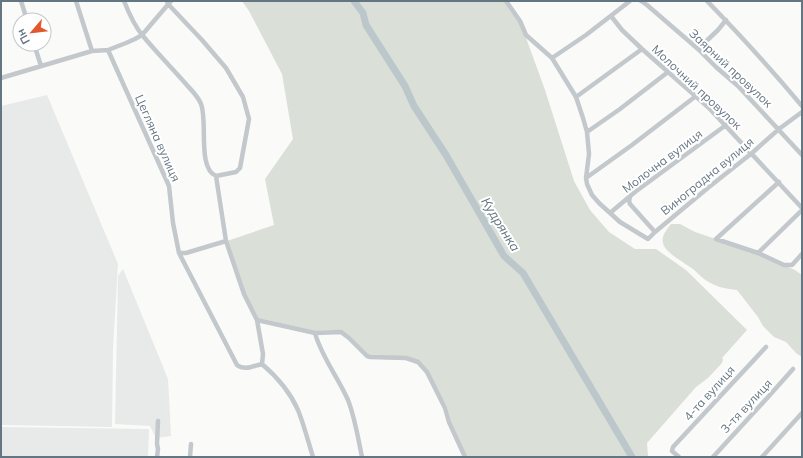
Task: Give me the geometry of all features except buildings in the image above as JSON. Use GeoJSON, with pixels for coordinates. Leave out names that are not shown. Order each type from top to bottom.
{"type":"FeatureCollection","features":[{"type":"Feature","properties":{"kind":"street"},"geometry":{"type":"LineString","coordinates":[[21,1],[24,12]]}},
{"type":"Feature","properties":{"kind":"street"},"geometry":{"type":"LineString","coordinates":[[76,1],[92,51]]}},
{"type":"Feature","properties":{"kind":"street"},"geometry":{"type":"LineString","coordinates":[[124,1],[142,35],[196,95],[201,104],[204,123],[204,158],[209,169],[216,176],[226,241],[244,294],[257,320],[262,364],[285,388],[297,409],[313,457]]}},
{"type":"Feature","properties":{"kind":"street"},"geometry":{"type":"LineString","coordinates":[[506,1],[520,20],[526,35],[552,58],[576,97],[587,132],[589,154],[586,178],[587,184],[599,203],[610,213]]}},
{"type":"Feature","properties":{"kind":"street"},"geometry":{"type":"LineString","coordinates":[[552,58],[630,1]]}},
{"type":"Feature","properties":{"kind":"street","name":"Заярний провулок"},"geometry":{"type":"LineString","coordinates":[[641,1],[698,49],[738,86],[802,155]]}},
{"type":"Feature","properties":{"kind":"street"},"geometry":{"type":"LineString","coordinates":[[707,1],[778,77],[802,106]]}},
{"type":"Feature","properties":{"kind":"street"},"geometry":{"type":"LineString","coordinates":[[1,78],[92,51],[108,50],[126,43],[142,35],[169,2],[226,68],[243,97],[249,119],[240,168],[236,172],[216,176]]}},
{"type":"Feature","properties":{"kind":"street","name":"Молочний провулок"},"geometry":{"type":"LineString","coordinates":[[611,16],[622,30],[642,49],[696,96],[726,125],[802,209]]}},
{"type":"Feature","properties":{"kind":"street"},"geometry":{"type":"LineString","coordinates":[[698,49],[726,20]]}},
{"type":"Feature","properties":{"kind":"street"},"geometry":{"type":"LineString","coordinates":[[576,97],[642,49]]}},
{"type":"Feature","properties":{"kind":"street","name":"Цегляна вулиця"},"geometry":{"type":"LineString","coordinates":[[108,50],[169,186],[173,223],[179,254],[237,365],[241,368],[246,368],[262,364]]}},
{"type":"Feature","properties":{"kind":"street"},"geometry":{"type":"LineString","coordinates":[[37,52],[41,66]]}},
{"type":"Feature","properties":{"kind":"street"},"geometry":{"type":"LineString","coordinates":[[587,132],[668,72]]}},
{"type":"Feature","properties":{"kind":"street"},"geometry":{"type":"LineString","coordinates":[[586,178],[696,96]]}},
{"type":"Feature","properties":{"kind":"street","name":"Виноградна вулиця"},"geometry":{"type":"LineString","coordinates":[[610,213],[631,230],[648,239],[779,129],[802,112]]}},
{"type":"Feature","properties":{"kind":"street","name":"Молочна вулиця"},"geometry":{"type":"LineString","coordinates":[[610,213],[635,192],[726,125]]}},
{"type":"Feature","properties":{"kind":"street"},"geometry":{"type":"LineString","coordinates":[[779,182],[716,239],[758,253],[784,265],[792,264],[802,254]]}},
{"type":"Feature","properties":{"kind":"street"},"geometry":{"type":"LineString","coordinates":[[630,197],[630,204],[655,232]]}},
{"type":"Feature","properties":{"kind":"street"},"geometry":{"type":"LineString","coordinates":[[758,253],[802,209]]}},
{"type":"Feature","properties":{"kind":"street"},"geometry":{"type":"LineString","coordinates":[[179,254],[226,241]]}},
{"type":"Feature","properties":{"kind":"street"},"geometry":{"type":"LineString","coordinates":[[257,320],[314,333],[341,332],[367,356],[406,358],[418,362],[427,372],[446,408],[449,422],[465,457]]}},
{"type":"Feature","properties":{"kind":"street"},"geometry":{"type":"LineString","coordinates":[[314,333],[353,413],[362,457]]}},
{"type":"Feature","properties":{"kind":"street","name":"4-та вулиця"},"geometry":{"type":"LineString","coordinates":[[679,457],[672,449],[766,347]]}},
{"type":"Feature","properties":{"kind":"street","name":"3-тя вулиця"},"geometry":{"type":"LineString","coordinates":[[713,457],[793,369]]}},
{"type":"Feature","properties":{"kind":"street"},"geometry":{"type":"LineString","coordinates":[[762,457],[802,413]]}},
{"type":"Feature","properties":{"kind":"street"},"geometry":{"type":"LineString","coordinates":[[158,420],[158,457]]}},
{"type":"Feature","properties":{"kind":"street"},"geometry":{"type":"LineString","coordinates":[[190,457],[191,444]]}},
{"type":"Feature","properties":{"kind":"shaded area"},"geometry":{"type":"Polygon","coordinates":[[[242,1],[505,1],[516,15],[525,35],[545,90],[574,181],[590,210],[609,232],[635,249],[656,249],[686,270],[747,330],[722,358],[722,363],[708,378],[696,387],[647,443],[648,457],[467,457],[451,421],[447,407],[428,371],[419,361],[368,355],[341,330],[315,331],[258,318],[245,293],[227,241],[274,225],[265,179],[293,139],[282,74],[249,11],[242,1]]]}},
{"type":"Feature","properties":{"kind":"shaded area"},"geometry":{"type":"Polygon","coordinates":[[[47,95],[118,264],[113,349],[112,427],[1,425],[1,106],[47,95]]]}},
{"type":"Feature","properties":{"kind":"shaded area"},"geometry":{"type":"Polygon","coordinates":[[[671,224],[680,224],[695,232],[754,252],[795,270],[802,275],[802,357],[786,342],[774,337],[763,326],[758,317],[737,290],[710,283],[667,250],[663,243],[663,238],[671,224]]]}},
{"type":"Feature","properties":{"kind":"shaded area"},"geometry":{"type":"Polygon","coordinates":[[[123,269],[168,379],[171,436],[156,438],[150,426],[115,424],[118,276],[123,269]]]}},
{"type":"Feature","properties":{"kind":"shaded area"},"geometry":{"type":"Polygon","coordinates":[[[1,427],[149,429],[148,457],[1,457],[1,427]]]}},
{"type":"Feature","properties":{"kind":"waterway","name":"Кудрянка"},"geometry":{"type":"LineString","coordinates":[[354,1],[363,13],[366,25],[405,86],[414,106],[446,155],[504,256],[523,273],[632,457]]}}]}
